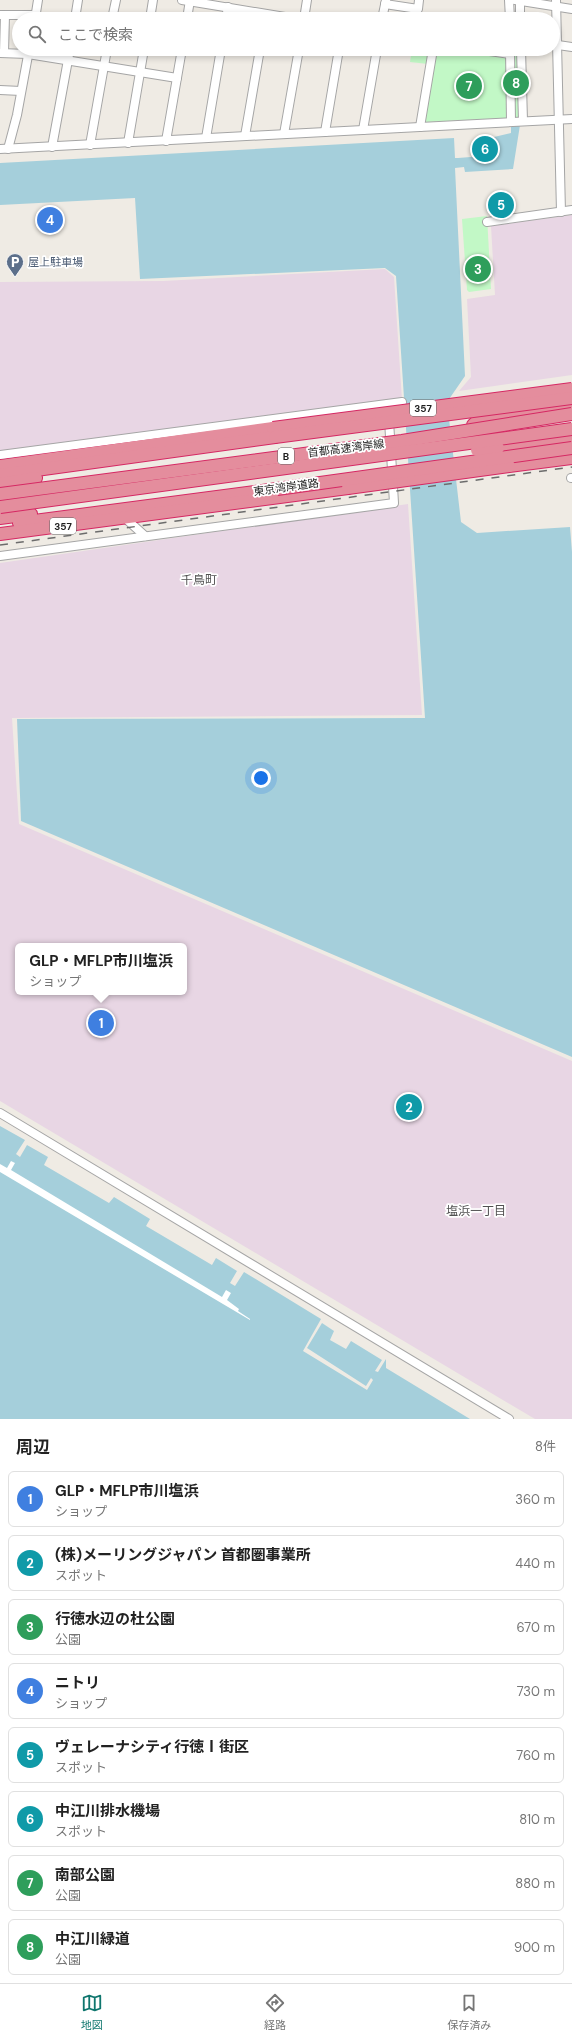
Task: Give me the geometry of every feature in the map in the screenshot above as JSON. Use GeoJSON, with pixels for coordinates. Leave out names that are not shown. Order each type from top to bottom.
{"type":"FeatureCollection","features":[{"type":"Feature","properties":{"kind":"highway","name":"357"},"geometry":{"type":"LineString","coordinates":[[0,466],[274,433],[572,389]]}},
{"type":"Feature","properties":{"kind":"highway"},"geometry":{"type":"LineString","coordinates":[[388,423],[406,417],[515,397]]}},
{"type":"Feature","properties":{"kind":"highway","name":"357"},"geometry":{"type":"LineString","coordinates":[[0,475],[247,442],[274,433],[388,423],[572,398]]}},
{"type":"Feature","properties":{"kind":"highway"},"geometry":{"type":"LineString","coordinates":[[572,406],[487,418],[475,422],[473,429],[478,451],[482,454],[572,443]]}},
{"type":"Feature","properties":{"kind":"highway","name":"首都高速湾岸線"},"geometry":{"type":"LineString","coordinates":[[0,494],[402,441],[572,414]]}},
{"type":"Feature","properties":{"kind":"highway","name":"首都高速湾岸線"},"geometry":{"type":"LineString","coordinates":[[0,507],[572,430]]}},
{"type":"Feature","properties":{"kind":"highway"},"geometry":{"type":"LineString","coordinates":[[393,453],[421,456],[572,438]]}},
{"type":"Feature","properties":{"kind":"highway"},"geometry":{"type":"LineString","coordinates":[[0,484],[145,462],[247,442]]}},
{"type":"Feature","properties":{"kind":"highway","name":"東京湾岸道路"},"geometry":{"type":"LineString","coordinates":[[0,534],[125,518],[278,493],[364,476],[572,448]]}},
{"type":"Feature","properties":{"kind":"highway","name":"東京湾岸道路"},"geometry":{"type":"LineString","coordinates":[[109,507],[173,496],[188,500],[278,493],[572,458]]}},
{"type":"Feature","properties":{"kind":"highway"},"geometry":{"type":"LineString","coordinates":[[364,476],[410,476],[487,467],[509,466]]}},
{"type":"Feature","properties":{"kind":"highway","name":"357"},"geometry":{"type":"LineString","coordinates":[[0,526],[109,507]]}},
{"type":"Feature","properties":{"kind":"highway"},"geometry":{"type":"LineString","coordinates":[[0,518],[109,507]]}},
{"type":"Feature","properties":{"kind":"street"},"geometry":{"type":"LineString","coordinates":[[36,12],[38,0]]}},
{"type":"Feature","properties":{"kind":"street"},"geometry":{"type":"LineString","coordinates":[[76,12],[78,0]]}},
{"type":"Feature","properties":{"kind":"street"},"geometry":{"type":"LineString","coordinates":[[113,12],[116,0]]}},
{"type":"Feature","properties":{"kind":"street"},"geometry":{"type":"LineString","coordinates":[[151,12],[153,0]]}},
{"type":"Feature","properties":{"kind":"street"},"geometry":{"type":"LineString","coordinates":[[187,12],[188,0],[249,12]]}},
{"type":"Feature","properties":{"kind":"street"},"geometry":{"type":"LineString","coordinates":[[305,12],[308,0]]}},
{"type":"Feature","properties":{"kind":"street"},"geometry":{"type":"LineString","coordinates":[[383,12],[385,2],[418,9],[419,0]]}},
{"type":"Feature","properties":{"kind":"street"},"geometry":{"type":"LineString","coordinates":[[509,0],[510,12]]}},
{"type":"Feature","properties":{"kind":"street"},"geometry":{"type":"LineString","coordinates":[[519,12],[518,0],[556,3],[572,9]]}},
{"type":"Feature","properties":{"kind":"street"},"geometry":{"type":"LineString","coordinates":[[227,12],[228,7]]}},
{"type":"Feature","properties":{"kind":"street"},"geometry":{"type":"LineString","coordinates":[[12,16],[2,15],[2,53],[12,52]]}},
{"type":"Feature","properties":{"kind":"street"},"geometry":{"type":"LineString","coordinates":[[560,45],[572,47]]}},
{"type":"Feature","properties":{"kind":"street"},"geometry":{"type":"LineString","coordinates":[[28,56],[22,90],[4,149],[572,119]]}},
{"type":"Feature","properties":{"kind":"street"},"geometry":{"type":"LineString","coordinates":[[51,56],[177,78]]}},
{"type":"Feature","properties":{"kind":"street"},"geometry":{"type":"LineString","coordinates":[[52,147],[69,56]]}},
{"type":"Feature","properties":{"kind":"street"},"geometry":{"type":"LineString","coordinates":[[90,145],[106,56]]}},
{"type":"Feature","properties":{"kind":"street"},"geometry":{"type":"LineString","coordinates":[[128,143],[143,56]]}},
{"type":"Feature","properties":{"kind":"street"},"geometry":{"type":"LineString","coordinates":[[166,140],[181,56]]}},
{"type":"Feature","properties":{"kind":"street"},"geometry":{"type":"LineString","coordinates":[[206,138],[220,56]]}},
{"type":"Feature","properties":{"kind":"street"},"geometry":{"type":"LineString","coordinates":[[245,136],[259,56]]}},
{"type":"Feature","properties":{"kind":"street"},"geometry":{"type":"LineString","coordinates":[[284,134],[298,56]]}},
{"type":"Feature","properties":{"kind":"street"},"geometry":{"type":"LineString","coordinates":[[325,132],[339,56]]}},
{"type":"Feature","properties":{"kind":"street"},"geometry":{"type":"LineString","coordinates":[[363,130],[376,56]]}},
{"type":"Feature","properties":{"kind":"street"},"geometry":{"type":"LineString","coordinates":[[420,126],[432,56]]}},
{"type":"Feature","properties":{"kind":"street"},"geometry":{"type":"LineString","coordinates":[[510,56],[512,122]]}},
{"type":"Feature","properties":{"kind":"street"},"geometry":{"type":"LineString","coordinates":[[521,56],[523,121]]}},
{"type":"Feature","properties":{"kind":"street"},"geometry":{"type":"LineString","coordinates":[[558,56],[562,212]]}},
{"type":"Feature","properties":{"kind":"street"},"geometry":{"type":"LineString","coordinates":[[0,90],[22,90]]}},
{"type":"Feature","properties":{"kind":"street"},"geometry":{"type":"LineString","coordinates":[[487,222],[572,210]]}},
{"type":"Feature","properties":{"kind":"street"},"geometry":{"type":"LineString","coordinates":[[0,455],[402,402]]}},
{"type":"Feature","properties":{"kind":"street"},"geometry":{"type":"LineString","coordinates":[[0,556],[394,503],[388,404]]}},
{"type":"Feature","properties":{"kind":"street"},"geometry":{"type":"LineString","coordinates":[[125,518],[145,536]]}},
{"type":"Feature","properties":{"kind":"street"},"geometry":{"type":"LineString","coordinates":[[0,1113],[510,1419]]}},
{"type":"Feature","properties":{"kind":"shaded area"},"geometry":{"type":"Polygon","coordinates":[[[572,215],[572,375],[459,391],[471,377],[467,299],[495,295],[491,226],[572,215]]]}},
{"type":"Feature","properties":{"kind":"shaded area"},"geometry":{"type":"Polygon","coordinates":[[[385,269],[394,277],[402,400],[0,453],[0,282],[163,281],[385,269]]]}},
{"type":"Feature","properties":{"kind":"shaded area"},"geometry":{"type":"Polygon","coordinates":[[[408,504],[422,715],[12,718],[19,824],[572,1061],[572,1419],[535,1419],[0,1101],[0,563],[408,504]]]}},
{"type":"Feature","properties":{"kind":"green space"},"geometry":{"type":"Polygon","coordinates":[[[411,56],[430,56],[428,64],[410,62],[411,56]]]}},
{"type":"Feature","properties":{"kind":"green space"},"geometry":{"type":"Polygon","coordinates":[[[434,56],[506,56],[509,58],[509,114],[506,118],[426,122],[424,120],[434,56]]]}},
{"type":"Feature","properties":{"kind":"green space"},"geometry":{"type":"Polygon","coordinates":[[[512,56],[520,56],[521,117],[513,117],[512,56]]]}},
{"type":"Feature","properties":{"kind":"green space"},"geometry":{"type":"Polygon","coordinates":[[[487,216],[491,289],[469,292],[467,290],[462,219],[487,216]]]}},
{"type":"Feature","properties":{"kind":"water"},"geometry":{"type":"Polygon","coordinates":[[[511,125],[520,125],[513,169],[465,172],[464,167],[455,168],[465,376],[445,405],[449,419],[461,522],[477,533],[570,527],[572,552],[572,1057],[21,821],[17,719],[425,718],[396,276],[385,268],[140,279],[135,198],[0,205],[0,163],[454,138],[455,158],[458,158],[496,155],[494,137],[511,133],[511,125]]]}},
{"type":"Feature","properties":{"kind":"water"},"geometry":{"type":"Polygon","coordinates":[[[0,1126],[25,1140],[16,1154],[20,1157],[27,1145],[48,1157],[44,1165],[109,1203],[114,1197],[150,1219],[146,1226],[212,1265],[216,1258],[237,1271],[230,1283],[235,1286],[244,1272],[321,1319],[303,1351],[367,1390],[373,1380],[371,1378],[366,1386],[307,1348],[322,1323],[334,1331],[330,1340],[346,1349],[351,1341],[382,1360],[375,1371],[378,1372],[386,1359],[386,1368],[470,1419],[0,1419],[0,1126]]]}},
{"type":"Feature","properties":{"kind":"pier"},"geometry":{"type":"Polygon","coordinates":[[[11,1161],[15,1163],[11,1170],[222,1297],[226,1290],[231,1293],[227,1300],[250,1320],[0,1172],[0,1164],[7,1168],[11,1161]]]}},
{"type":"Feature","properties":{"kind":"railway"},"geometry":{"type":"LineString","coordinates":[[0,545],[572,467]]}},
{"type":"Feature","properties":{"kind":"place","name":"中江川緑道"},"geometry":{"type":"Point","coordinates":[516,83]}},
{"type":"Feature","properties":{"kind":"place","name":"南部公園"},"geometry":{"type":"Point","coordinates":[469,86]}},
{"type":"Feature","properties":{"kind":"place","name":"中江川排水機場"},"geometry":{"type":"Point","coordinates":[485,149]}},
{"type":"Feature","properties":{"kind":"place","name":"ヴェレーナシティ行徳Ⅰ街区"},"geometry":{"type":"Point","coordinates":[501,205]}},
{"type":"Feature","properties":{"kind":"place","name":"ニトリ"},"geometry":{"type":"Point","coordinates":[50,220]}},
{"type":"Feature","properties":{"kind":"place","name":"行徳水辺の杜公園"},"geometry":{"type":"Point","coordinates":[478,269]}},
{"type":"Feature","properties":{"kind":"place","name":"屋上駐車場"},"geometry":{"type":"Point","coordinates":[15,277]}},
{"type":"Feature","properties":{"kind":"place","name":"GLP・MFLP市川塩浜"},"geometry":{"type":"Point","coordinates":[101,1023]}},
{"type":"Feature","properties":{"kind":"place","name":"(株)メーリングジャパン 首都圏事業所"},"geometry":{"type":"Point","coordinates":[409,1107]}},
{"type":"Feature","properties":{"kind":"district","name":"千鳥町"},"geometry":{"type":"Point","coordinates":[199,580]}},
{"type":"Feature","properties":{"kind":"district","name":"塩浜一丁目"},"geometry":{"type":"Point","coordinates":[476,1211]}}]}
